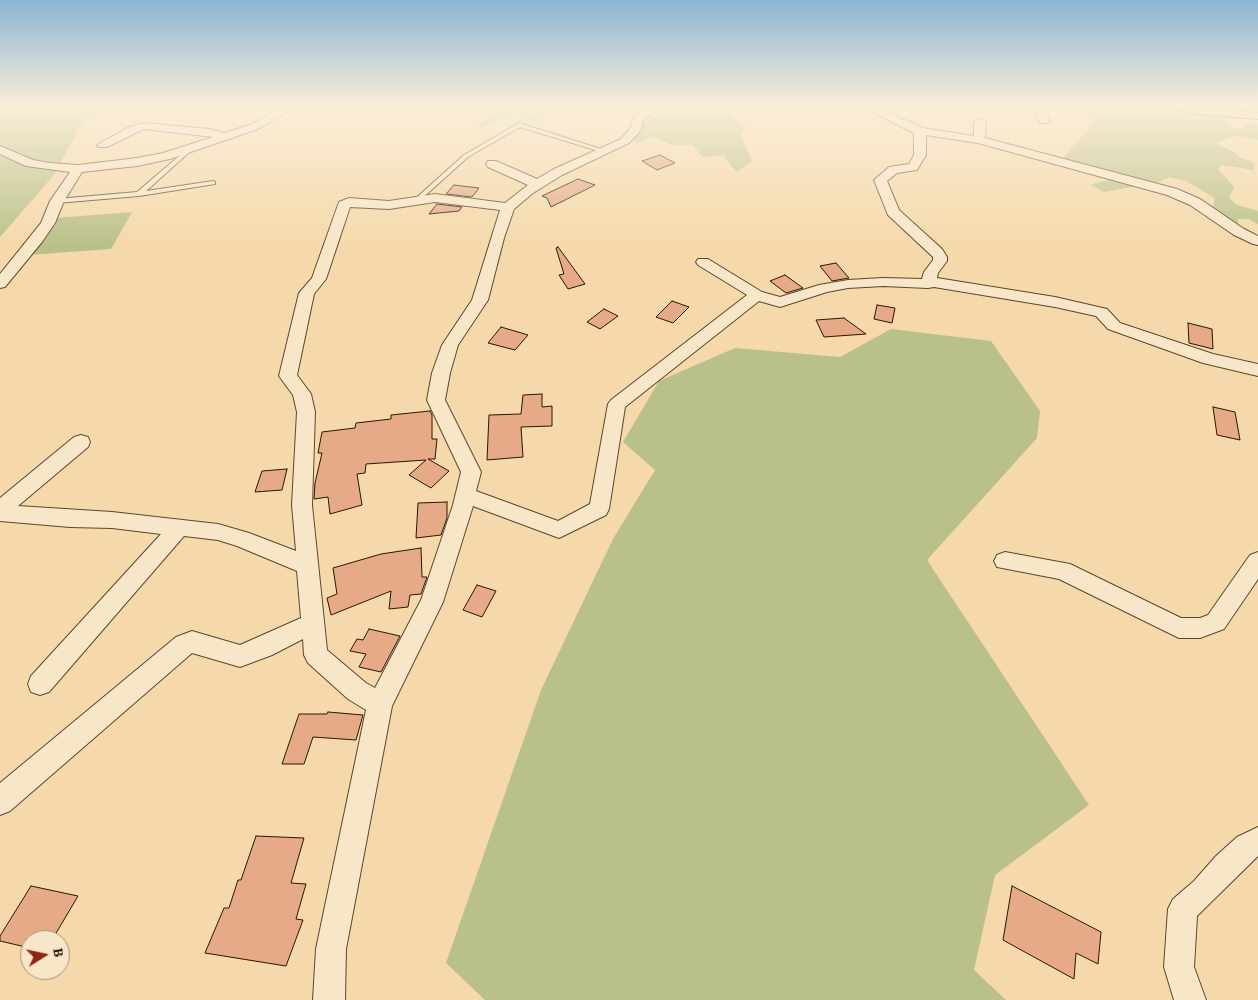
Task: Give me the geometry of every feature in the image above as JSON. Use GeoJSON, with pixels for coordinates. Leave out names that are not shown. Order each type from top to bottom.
{"type":"FeatureCollection","features":[{"type":"Feature","properties":{"kind":"street"},"geometry":{"type":"LineString","coordinates":[[10,154],[50,167],[78,169],[137,162],[173,154]]}},
{"type":"Feature","properties":{"kind":"street"},"geometry":{"type":"LineString","coordinates":[[329,1000],[331,949],[380,704],[432,602],[465,495],[470,472],[436,400],[441,373],[450,345],[480,300],[497,238],[508,207],[537,184],[599,154]]}},
{"type":"Feature","properties":{"kind":"street"},"geometry":{"type":"LineString","coordinates":[[703,262],[758,295],[780,302],[824,288],[848,284],[883,282],[928,284],[931,272],[940,261],[940,257],[893,212],[880,180],[893,170],[913,167],[920,154]]}},
{"type":"Feature","properties":{"kind":"street"},"geometry":{"type":"LineString","coordinates":[[1030,154],[1172,192],[1195,202],[1239,232],[1258,241]]}},
{"type":"Feature","properties":{"kind":"street"},"geometry":{"type":"LineString","coordinates":[[492,164],[537,184]]}},
{"type":"Feature","properties":{"kind":"street"},"geometry":{"type":"LineString","coordinates":[[0,284],[48,223],[57,200],[78,169]]}},
{"type":"Feature","properties":{"kind":"street"},"geometry":{"type":"LineString","coordinates":[[380,704],[358,691],[316,654],[302,505],[306,412],[302,394],[288,376],[307,293],[319,279],[344,205],[349,202],[389,205],[435,198],[508,207]]}},
{"type":"Feature","properties":{"kind":"street"},"geometry":{"type":"LineString","coordinates":[[929,281],[1054,302],[1101,312],[1114,326],[1209,358],[1258,370]]}},
{"type":"Feature","properties":{"kind":"street"},"geometry":{"type":"LineString","coordinates":[[465,495],[559,530],[599,509],[617,404],[758,295]]}},
{"type":"Feature","properties":{"kind":"street"},"geometry":{"type":"LineString","coordinates":[[0,511],[82,442]]}},
{"type":"Feature","properties":{"kind":"street"},"geometry":{"type":"LineString","coordinates":[[0,511],[70,519],[112,520],[218,532],[234,536],[309,566]]}},
{"type":"Feature","properties":{"kind":"street"},"geometry":{"type":"LineString","coordinates":[[40,684],[180,528]]}},
{"type":"Feature","properties":{"kind":"street"},"geometry":{"type":"LineString","coordinates":[[1005,562],[1062,570],[1179,628],[1200,628],[1216,622],[1258,561]]}},
{"type":"Feature","properties":{"kind":"street"},"geometry":{"type":"LineString","coordinates":[[0,801],[184,645],[192,642],[240,656],[264,647],[312,623]]}},
{"type":"Feature","properties":{"kind":"street"},"geometry":{"type":"LineString","coordinates":[[1190,1000],[1179,966],[1183,909],[1204,891],[1226,866],[1247,847],[1258,841]]}},
{"type":"Feature","properties":{"kind":"lane"},"geometry":{"type":"LineString","coordinates":[[139,194],[184,154]]}},
{"type":"Feature","properties":{"kind":"lane"},"geometry":{"type":"LineString","coordinates":[[417,200],[470,154]]}},
{"type":"Feature","properties":{"kind":"lane"},"geometry":{"type":"LineString","coordinates":[[57,200],[139,194],[213,183]]}},
{"type":"Feature","properties":{"kind":"green space"},"geometry":{"type":"Polygon","coordinates":[[[0,154],[65,154],[54,175],[0,237],[0,154]]]}},
{"type":"Feature","properties":{"kind":"green space"},"geometry":{"type":"Polygon","coordinates":[[[700,154],[749,154],[752,161],[737,172],[723,156],[702,157],[700,154]]]}},
{"type":"Feature","properties":{"kind":"green space"},"geometry":{"type":"Polygon","coordinates":[[[1067,154],[1236,154],[1254,163],[1254,170],[1221,165],[1218,169],[1234,187],[1229,198],[1237,205],[1258,211],[1258,224],[1248,219],[1238,219],[1238,227],[1220,226],[1211,215],[1215,198],[1186,181],[1169,177],[1159,182],[1104,192],[1090,185],[1109,180],[1111,176],[1062,164],[1063,158],[1067,154]]]}},
{"type":"Feature","properties":{"kind":"green space"},"geometry":{"type":"Polygon","coordinates":[[[132,212],[111,249],[28,255],[55,218],[132,212]]]}},
{"type":"Feature","properties":{"kind":"green space"},"geometry":{"type":"Polygon","coordinates":[[[891,329],[991,341],[1040,411],[1037,438],[927,560],[1089,805],[995,875],[974,970],[1006,1000],[485,1000],[446,963],[541,690],[613,539],[655,470],[623,442],[659,381],[735,348],[840,357],[891,329]]]}},
{"type":"Feature","properties":{"kind":"building"},"geometry":{"type":"Polygon","coordinates":[[[660,155],[675,163],[657,170],[642,161],[660,155]]]}},
{"type":"Feature","properties":{"kind":"building"},"geometry":{"type":"Polygon","coordinates":[[[578,179],[595,185],[551,207],[547,198],[542,196],[578,179]]]}},
{"type":"Feature","properties":{"kind":"building"},"geometry":{"type":"Polygon","coordinates":[[[454,185],[479,188],[472,197],[446,194],[454,185]]]}},
{"type":"Feature","properties":{"kind":"building"},"geometry":{"type":"Polygon","coordinates":[[[437,204],[462,207],[459,211],[429,214],[437,204]]]}},
{"type":"Feature","properties":{"kind":"building"},"geometry":{"type":"Polygon","coordinates":[[[558,247],[585,284],[568,289],[559,275],[564,274],[556,248],[558,247]]]}},
{"type":"Feature","properties":{"kind":"building"},"geometry":{"type":"Polygon","coordinates":[[[836,263],[849,278],[832,281],[820,266],[836,263]]]}},
{"type":"Feature","properties":{"kind":"building"},"geometry":{"type":"Polygon","coordinates":[[[785,275],[803,288],[786,293],[770,281],[785,275]]]}},
{"type":"Feature","properties":{"kind":"building"},"geometry":{"type":"Polygon","coordinates":[[[672,301],[689,307],[673,323],[656,317],[672,301]]]}},
{"type":"Feature","properties":{"kind":"building"},"geometry":{"type":"Polygon","coordinates":[[[877,305],[895,308],[892,323],[874,319],[877,305]]]}},
{"type":"Feature","properties":{"kind":"building"},"geometry":{"type":"Polygon","coordinates":[[[604,309],[618,316],[600,329],[587,322],[604,309]]]}},
{"type":"Feature","properties":{"kind":"building"},"geometry":{"type":"Polygon","coordinates":[[[844,318],[866,334],[824,337],[816,320],[844,318]]]}},
{"type":"Feature","properties":{"kind":"building"},"geometry":{"type":"Polygon","coordinates":[[[1188,323],[1212,329],[1213,349],[1189,343],[1188,323]]]}},
{"type":"Feature","properties":{"kind":"building"},"geometry":{"type":"Polygon","coordinates":[[[501,327],[528,335],[515,350],[488,343],[501,327]]]}},
{"type":"Feature","properties":{"kind":"building"},"geometry":{"type":"Polygon","coordinates":[[[542,394],[542,407],[552,406],[552,426],[521,427],[523,457],[487,460],[489,415],[521,414],[523,395],[542,394]]]}},
{"type":"Feature","properties":{"kind":"building"},"geometry":{"type":"Polygon","coordinates":[[[1213,407],[1235,412],[1240,440],[1217,435],[1213,407]]]}},
{"type":"Feature","properties":{"kind":"building"},"geometry":{"type":"Polygon","coordinates":[[[430,411],[432,415],[432,439],[437,439],[435,459],[428,459],[449,471],[431,488],[409,475],[426,460],[366,464],[365,473],[357,474],[362,505],[330,514],[328,497],[314,499],[315,483],[322,453],[318,453],[322,432],[355,428],[356,423],[391,419],[391,415],[430,411]]]}},
{"type":"Feature","properties":{"kind":"building"},"geometry":{"type":"Polygon","coordinates":[[[287,469],[282,490],[255,492],[262,471],[287,469]]]}},
{"type":"Feature","properties":{"kind":"building"},"geometry":{"type":"Polygon","coordinates":[[[447,502],[447,518],[441,535],[416,538],[418,503],[447,502]]]}},
{"type":"Feature","properties":{"kind":"building"},"geometry":{"type":"Polygon","coordinates":[[[421,548],[422,577],[427,577],[421,594],[410,595],[408,607],[389,609],[391,591],[331,615],[327,598],[337,594],[333,568],[381,554],[421,548]]]}},
{"type":"Feature","properties":{"kind":"building"},"geometry":{"type":"Polygon","coordinates":[[[477,585],[496,591],[482,617],[463,610],[477,585]]]}},
{"type":"Feature","properties":{"kind":"building"},"geometry":{"type":"Polygon","coordinates":[[[369,629],[400,636],[381,672],[359,667],[366,654],[350,651],[357,639],[363,640],[369,629]]]}},
{"type":"Feature","properties":{"kind":"building"},"geometry":{"type":"Polygon","coordinates":[[[328,712],[363,715],[356,740],[313,737],[304,764],[282,764],[299,714],[327,714],[328,712]]]}},
{"type":"Feature","properties":{"kind":"building"},"geometry":{"type":"Polygon","coordinates":[[[256,836],[304,838],[291,883],[306,884],[296,919],[303,920],[286,966],[205,953],[224,908],[229,908],[256,836]]]}},
{"type":"Feature","properties":{"kind":"building"},"geometry":{"type":"Polygon","coordinates":[[[31,886],[78,896],[58,930],[20,930],[20,946],[0,941],[0,936],[31,886]]]}},
{"type":"Feature","properties":{"kind":"building"},"geometry":{"type":"Polygon","coordinates":[[[1012,886],[1101,932],[1098,964],[1076,953],[1074,979],[1003,940],[1012,886]]]}}]}
